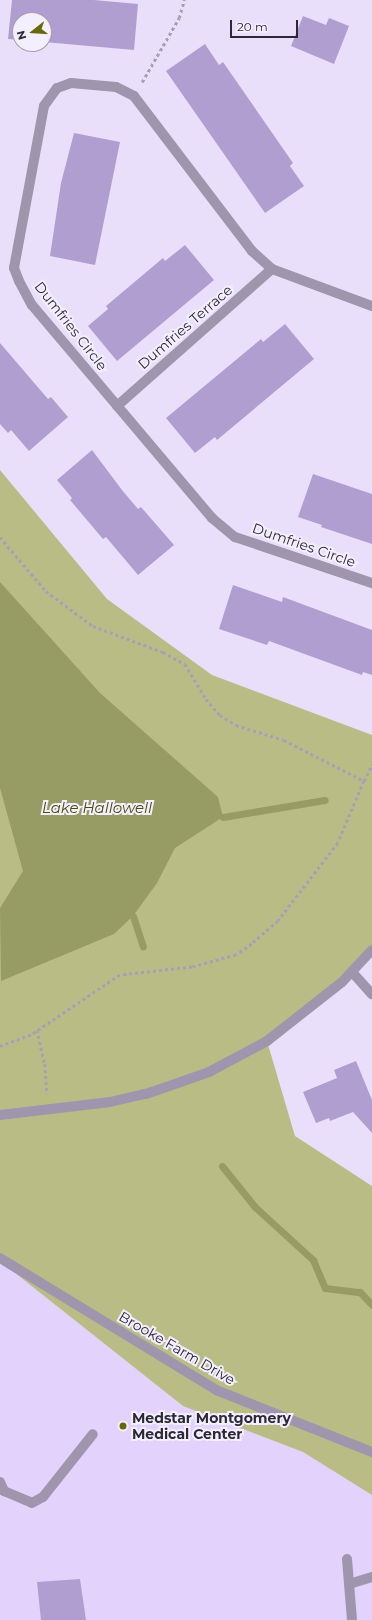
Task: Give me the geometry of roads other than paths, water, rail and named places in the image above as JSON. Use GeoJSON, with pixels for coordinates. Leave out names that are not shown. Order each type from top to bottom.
{"type":"FeatureCollection","features":[{"type":"Feature","properties":{"kind":"street","name":"Dumfries Circle"},"geometry":{"type":"LineString","coordinates":[[372,306],[272,270],[252,251],[134,96],[116,87],[71,83],[58,88],[44,106],[14,268],[18,281],[32,305],[212,518],[236,537],[372,583]]}},
{"type":"Feature","properties":{"kind":"street","name":"Dumfries Terrace"},"geometry":{"type":"LineString","coordinates":[[117,406],[272,270]]}},
{"type":"Feature","properties":{"kind":"street"},"geometry":{"type":"LineString","coordinates":[[0,1115],[48,1111],[146,1094],[209,1072],[267,1041],[342,982],[372,950]]}},
{"type":"Feature","properties":{"kind":"street"},"geometry":{"type":"LineString","coordinates":[[352,972],[372,994]]}},
{"type":"Feature","properties":{"kind":"street","name":"Brooke Farm Drive"},"geometry":{"type":"LineString","coordinates":[[0,1258],[216,1390],[372,1452]]}},
{"type":"Feature","properties":{"kind":"street"},"geometry":{"type":"LineString","coordinates":[[0,1482],[4,1491],[32,1503],[43,1497],[93,1434]]}},
{"type":"Feature","properties":{"kind":"street"},"geometry":{"type":"LineString","coordinates":[[346,1559],[352,1620]]}},
{"type":"Feature","properties":{"kind":"street"},"geometry":{"type":"LineString","coordinates":[[349,1584],[372,1577]]}},
{"type":"Feature","properties":{"kind":"water","name":"Lake Hallowell"},"geometry":{"type":"Polygon","coordinates":[[[0,582],[100,693],[218,797],[223,817],[175,848],[157,883],[133,916],[114,934],[1,981],[0,908],[23,871],[0,788],[0,582]]]}},
{"type":"Feature","properties":{"kind":"waterway"},"geometry":{"type":"LineString","coordinates":[[223,817],[325,800]]}},
{"type":"Feature","properties":{"kind":"waterway"},"geometry":{"type":"LineString","coordinates":[[133,916],[143,946]]}},
{"type":"Feature","properties":{"kind":"waterway"},"geometry":{"type":"LineString","coordinates":[[222,1166],[255,1207],[313,1260],[325,1288],[360,1292],[372,1305]]}},
{"type":"Feature","properties":{"kind":"place","name":"Medstar Montgomery Medical Center"},"geometry":{"type":"Point","coordinates":[123,1426]}}]}
